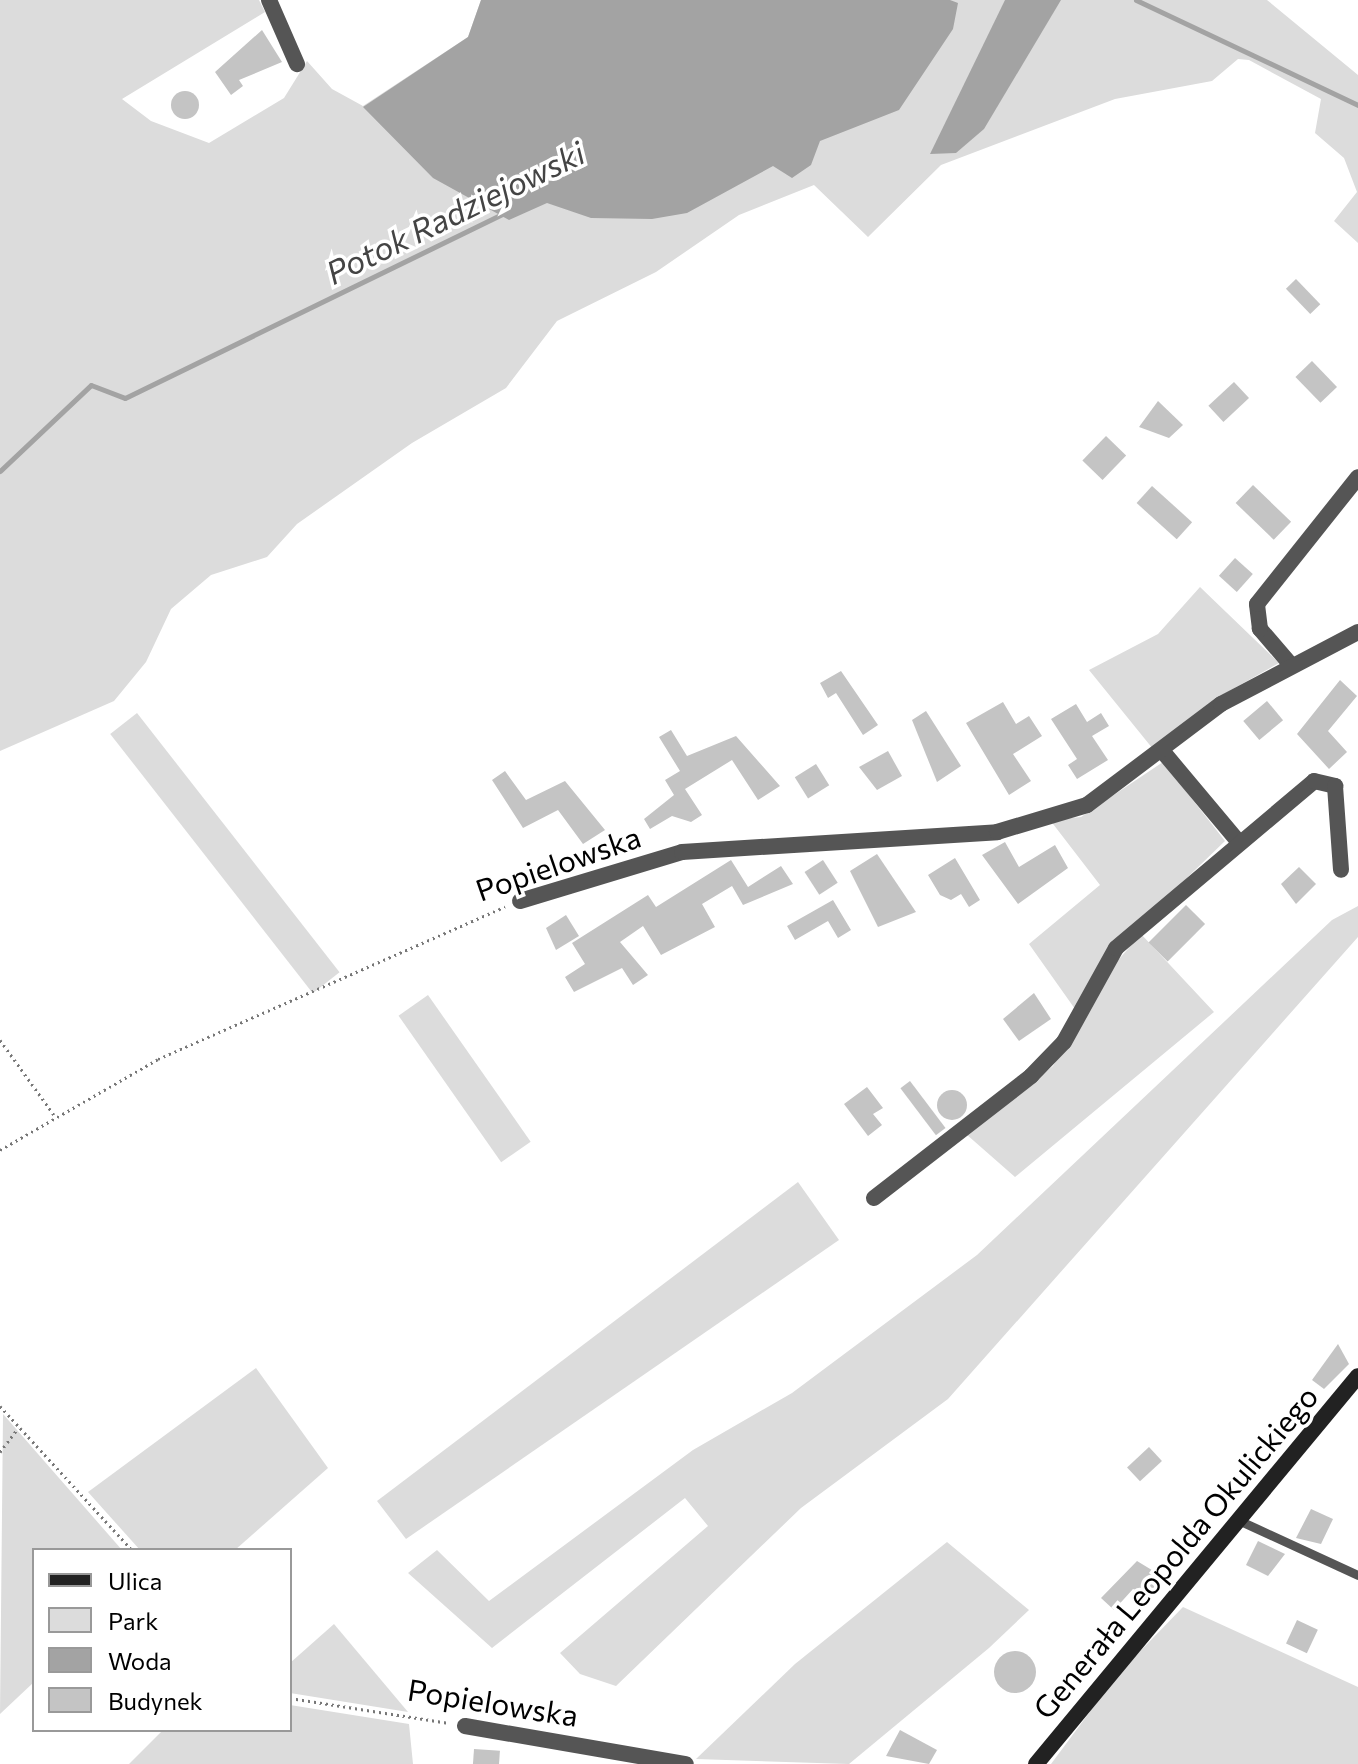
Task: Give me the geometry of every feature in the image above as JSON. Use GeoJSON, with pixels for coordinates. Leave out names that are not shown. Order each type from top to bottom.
{"type":"FeatureCollection","features":[{"type":"Feature","properties":{"kind":"street"},"geometry":{"type":"LineString","coordinates":[[269,0],[297,64]]}},
{"type":"Feature","properties":{"kind":"street"},"geometry":{"type":"LineString","coordinates":[[1291,665],[1260,629],[1257,604],[1358,477]]}},
{"type":"Feature","properties":{"kind":"street","name":"Popielowska"},"geometry":{"type":"LineString","coordinates":[[520,901],[682,852],[997,832],[1087,805],[1164,753],[1221,704],[1358,632]]}},
{"type":"Feature","properties":{"kind":"street"},"geometry":{"type":"LineString","coordinates":[[1164,753],[1237,840]]}},
{"type":"Feature","properties":{"kind":"street"},"geometry":{"type":"LineString","coordinates":[[874,1198],[1031,1076],[1064,1042],[1116,948],[1237,840],[1314,781],[1335,786],[1341,870]]}},
{"type":"Feature","properties":{"kind":"street","name":"Generała Leopolda Okulickiego"},"geometry":{"type":"LineString","coordinates":[[1036,1764],[1236,1519],[1358,1376]]}},
{"type":"Feature","properties":{"kind":"street","name":"Popielowska"},"geometry":{"type":"LineString","coordinates":[[465,1726],[686,1764]]}},
{"type":"Feature","properties":{"kind":"lane"},"geometry":{"type":"LineString","coordinates":[[1236,1519],[1358,1575]]}},
{"type":"Feature","properties":{"kind":"path","name":"Popielowska"},"geometry":{"type":"LineString","coordinates":[[0,1150],[54,1115],[158,1059],[520,901]]}},
{"type":"Feature","properties":{"kind":"path"},"geometry":{"type":"LineString","coordinates":[[0,1040],[54,1115]]}},
{"type":"Feature","properties":{"kind":"path"},"geometry":{"type":"LineString","coordinates":[[0,1406],[130,1548]]}},
{"type":"Feature","properties":{"kind":"path"},"geometry":{"type":"LineString","coordinates":[[0,1452],[18,1428]]}},
{"type":"Feature","properties":{"kind":"path","name":"Popielowska"},"geometry":{"type":"LineString","coordinates":[[292,1698],[465,1726]]}},
{"type":"Feature","properties":{"kind":"green space"},"geometry":{"type":"Polygon","coordinates":[[[0,0],[259,0],[265,12],[122,99],[151,121],[209,143],[284,98],[307,61],[332,89],[363,106],[468,37],[481,0],[1267,0],[1358,75],[1358,243],[1334,221],[1357,192],[1344,158],[1315,133],[1321,99],[1249,60],[1238,59],[1212,81],[1115,99],[941,165],[868,237],[814,185],[739,215],[656,272],[557,321],[506,388],[412,443],[297,524],[267,557],[211,575],[171,609],[146,662],[114,701],[0,751],[0,0]]]}},
{"type":"Feature","properties":{"kind":"green space"},"geometry":{"type":"Polygon","coordinates":[[[1200,587],[1279,663],[1222,695],[1153,749],[1089,670],[1158,634],[1200,587]]]}},
{"type":"Feature","properties":{"kind":"green space"},"geometry":{"type":"Polygon","coordinates":[[[137,713],[340,972],[313,993],[110,734],[137,713]]]}},
{"type":"Feature","properties":{"kind":"green space"},"geometry":{"type":"Polygon","coordinates":[[[1163,762],[1225,841],[1103,959],[1075,1009],[1029,944],[1100,885],[1050,820],[1081,817],[1163,762]]]}},
{"type":"Feature","properties":{"kind":"green space"},"geometry":{"type":"Polygon","coordinates":[[[1358,906],[1358,937],[948,1399],[801,1508],[616,1686],[580,1674],[560,1653],[708,1526],[685,1498],[492,1648],[408,1573],[437,1550],[489,1601],[693,1450],[792,1393],[977,1255],[1332,920],[1358,906]]]}},
{"type":"Feature","properties":{"kind":"green space"},"geometry":{"type":"Polygon","coordinates":[[[1141,934],[1214,1012],[1015,1177],[966,1134],[1053,1066],[1113,966],[1141,934]]]}},
{"type":"Feature","properties":{"kind":"green space"},"geometry":{"type":"Polygon","coordinates":[[[428,995],[531,1142],[501,1162],[399,1016],[428,995]]]}},
{"type":"Feature","properties":{"kind":"green space"},"geometry":{"type":"Polygon","coordinates":[[[798,1182],[839,1240],[406,1539],[377,1501],[798,1182]]]}},
{"type":"Feature","properties":{"kind":"green space"},"geometry":{"type":"Polygon","coordinates":[[[256,1368],[328,1468],[237,1548],[138,1548],[88,1492],[256,1368]]]}},
{"type":"Feature","properties":{"kind":"green space"},"geometry":{"type":"Polygon","coordinates":[[[3,1414],[120,1548],[32,1548],[32,1684],[0,1714],[3,1414]]]}},
{"type":"Feature","properties":{"kind":"green space"},"geometry":{"type":"Polygon","coordinates":[[[947,1542],[1029,1610],[989,1648],[849,1764],[696,1759],[795,1664],[947,1542]]]}},
{"type":"Feature","properties":{"kind":"green space"},"geometry":{"type":"Polygon","coordinates":[[[1183,1607],[1358,1687],[1358,1764],[1051,1764],[1118,1674],[1183,1607]]]}},
{"type":"Feature","properties":{"kind":"green space"},"geometry":{"type":"Polygon","coordinates":[[[334,1624],[408,1712],[292,1693],[292,1661],[334,1624]]]}},
{"type":"Feature","properties":{"kind":"green space"},"geometry":{"type":"Polygon","coordinates":[[[292,1705],[409,1724],[413,1764],[129,1764],[161,1732],[292,1732],[292,1705]]]}},
{"type":"Feature","properties":{"kind":"water"},"geometry":{"type":"Polygon","coordinates":[[[481,0],[950,0],[958,3],[953,29],[899,110],[820,141],[811,165],[792,178],[773,166],[687,213],[652,219],[591,218],[547,203],[509,220],[433,178],[363,107],[468,37],[481,0]]]}},
{"type":"Feature","properties":{"kind":"water"},"geometry":{"type":"Polygon","coordinates":[[[1005,0],[1061,0],[984,129],[956,153],[930,154],[1005,0]]]}},
{"type":"Feature","properties":{"kind":"building"},"geometry":{"type":"Polygon","coordinates":[[[262,30],[282,62],[239,80],[243,86],[231,95],[215,72],[262,30]]]}},
{"type":"Feature","properties":{"kind":"building"},"geometry":{"type":"Polygon","coordinates":[[[185,91],[195,95],[199,105],[195,115],[185,119],[175,115],[171,105],[175,95],[185,91]]]}},
{"type":"Feature","properties":{"kind":"building"},"geometry":{"type":"Polygon","coordinates":[[[1296,279],[1320,304],[1310,314],[1286,289],[1296,279]]]}},
{"type":"Feature","properties":{"kind":"building"},"geometry":{"type":"Polygon","coordinates":[[[1312,361],[1337,387],[1320,403],[1295,377],[1312,361]]]}},
{"type":"Feature","properties":{"kind":"building"},"geometry":{"type":"Polygon","coordinates":[[[1234,382],[1249,398],[1223,422],[1208,406],[1234,382]]]}},
{"type":"Feature","properties":{"kind":"building"},"geometry":{"type":"Polygon","coordinates":[[[1158,401],[1183,425],[1169,438],[1139,427],[1158,401]]]}},
{"type":"Feature","properties":{"kind":"building"},"geometry":{"type":"Polygon","coordinates":[[[1106,436],[1126,455],[1103,480],[1082,460],[1106,436]]]}},
{"type":"Feature","properties":{"kind":"building"},"geometry":{"type":"Polygon","coordinates":[[[1253,485],[1291,522],[1274,540],[1236,503],[1253,485]]]}},
{"type":"Feature","properties":{"kind":"building"},"geometry":{"type":"Polygon","coordinates":[[[1152,486],[1192,522],[1177,539],[1137,503],[1152,486]]]}},
{"type":"Feature","properties":{"kind":"building"},"geometry":{"type":"Polygon","coordinates":[[[1235,558],[1253,574],[1237,592],[1219,576],[1235,558]]]}},
{"type":"Feature","properties":{"kind":"building"},"geometry":{"type":"Polygon","coordinates":[[[841,671],[878,725],[863,735],[836,693],[828,698],[820,683],[841,671]]]}},
{"type":"Feature","properties":{"kind":"building"},"geometry":{"type":"Polygon","coordinates":[[[1340,680],[1357,696],[1328,731],[1347,752],[1329,769],[1297,734],[1340,680]]]}},
{"type":"Feature","properties":{"kind":"building"},"geometry":{"type":"Polygon","coordinates":[[[1267,701],[1283,720],[1259,740],[1243,721],[1267,701]]]}},
{"type":"Feature","properties":{"kind":"building"},"geometry":{"type":"Polygon","coordinates":[[[1003,702],[1016,724],[1029,716],[1042,736],[1013,754],[1031,781],[1009,795],[966,723],[1003,702]]]}},
{"type":"Feature","properties":{"kind":"building"},"geometry":{"type":"Polygon","coordinates":[[[1076,704],[1087,722],[1101,713],[1109,726],[1092,736],[1108,760],[1077,779],[1068,765],[1077,759],[1051,719],[1076,704]]]}},
{"type":"Feature","properties":{"kind":"building"},"geometry":{"type":"Polygon","coordinates":[[[926,711],[961,766],[937,782],[912,720],[926,711]]]}},
{"type":"Feature","properties":{"kind":"building"},"geometry":{"type":"Polygon","coordinates":[[[671,730],[687,756],[736,736],[780,786],[758,800],[732,760],[685,789],[702,815],[691,822],[672,816],[650,829],[644,819],[674,795],[665,780],[680,771],[659,737],[671,730]]]}},
{"type":"Feature","properties":{"kind":"building"},"geometry":{"type":"Polygon","coordinates":[[[888,751],[902,776],[877,790],[859,767],[888,751]]]}},
{"type":"Feature","properties":{"kind":"building"},"geometry":{"type":"Polygon","coordinates":[[[816,764],[829,785],[808,798],[795,777],[816,764]]]}},
{"type":"Feature","properties":{"kind":"building"},"geometry":{"type":"Polygon","coordinates":[[[505,771],[526,800],[565,781],[605,830],[583,844],[558,810],[523,828],[492,780],[505,771]]]}},
{"type":"Feature","properties":{"kind":"building"},"geometry":{"type":"Polygon","coordinates":[[[1005,842],[1019,867],[1055,845],[1068,868],[1018,904],[982,855],[1005,842]]]}},
{"type":"Feature","properties":{"kind":"building"},"geometry":{"type":"Polygon","coordinates":[[[877,854],[916,912],[878,927],[850,871],[877,854]]]}},
{"type":"Feature","properties":{"kind":"building"},"geometry":{"type":"Polygon","coordinates":[[[955,858],[980,900],[969,907],[961,894],[951,900],[940,895],[928,875],[955,858]]]}},
{"type":"Feature","properties":{"kind":"building"},"geometry":{"type":"Polygon","coordinates":[[[731,860],[748,887],[781,866],[793,884],[743,905],[732,886],[702,904],[715,927],[661,955],[643,926],[620,942],[648,975],[633,985],[622,968],[574,992],[565,977],[585,964],[572,943],[648,895],[656,907],[731,860]]]}},
{"type":"Feature","properties":{"kind":"building"},"geometry":{"type":"Polygon","coordinates":[[[823,860],[838,883],[819,895],[805,872],[823,860]]]}},
{"type":"Feature","properties":{"kind":"building"},"geometry":{"type":"Polygon","coordinates":[[[1299,867],[1316,884],[1296,904],[1281,884],[1299,867]]]}},
{"type":"Feature","properties":{"kind":"building"},"geometry":{"type":"Polygon","coordinates":[[[833,900],[851,930],[838,938],[828,921],[795,940],[787,926],[833,900]]]}},
{"type":"Feature","properties":{"kind":"building"},"geometry":{"type":"Polygon","coordinates":[[[1186,905],[1205,924],[1168,962],[1149,942],[1186,905]]]}},
{"type":"Feature","properties":{"kind":"building"},"geometry":{"type":"Polygon","coordinates":[[[566,915],[579,936],[556,950],[546,928],[566,915]]]}},
{"type":"Feature","properties":{"kind":"building"},"geometry":{"type":"Polygon","coordinates":[[[1034,993],[1051,1019],[1019,1041],[1003,1019],[1034,993]]]}},
{"type":"Feature","properties":{"kind":"building"},"geometry":{"type":"Polygon","coordinates":[[[910,1081],[946,1128],[936,1135],[900,1088],[910,1081]]]}},
{"type":"Feature","properties":{"kind":"building"},"geometry":{"type":"Polygon","coordinates":[[[867,1087],[883,1108],[873,1114],[882,1125],[868,1136],[844,1104],[867,1087]]]}},
{"type":"Feature","properties":{"kind":"building"},"geometry":{"type":"Polygon","coordinates":[[[952,1090],[963,1094],[967,1105],[963,1116],[952,1120],[941,1116],[937,1105],[941,1094],[952,1090]]]}},
{"type":"Feature","properties":{"kind":"building"},"geometry":{"type":"Polygon","coordinates":[[[1338,1344],[1349,1364],[1324,1389],[1312,1380],[1338,1344]]]}},
{"type":"Feature","properties":{"kind":"building"},"geometry":{"type":"Polygon","coordinates":[[[1149,1447],[1162,1461],[1140,1481],[1127,1467],[1149,1447]]]}},
{"type":"Feature","properties":{"kind":"building"},"geometry":{"type":"Polygon","coordinates":[[[1311,1509],[1333,1519],[1321,1544],[1296,1538],[1311,1509]]]}},
{"type":"Feature","properties":{"kind":"building"},"geometry":{"type":"Polygon","coordinates":[[[1258,1541],[1285,1554],[1268,1576],[1246,1565],[1258,1541]]]}},
{"type":"Feature","properties":{"kind":"building"},"geometry":{"type":"Polygon","coordinates":[[[1137,1561],[1165,1578],[1149,1595],[1133,1589],[1114,1610],[1101,1598],[1137,1561]]]}},
{"type":"Feature","properties":{"kind":"building"},"geometry":{"type":"Polygon","coordinates":[[[1297,1620],[1318,1630],[1307,1653],[1286,1644],[1297,1620]]]}},
{"type":"Feature","properties":{"kind":"building"},"geometry":{"type":"Polygon","coordinates":[[[1015,1651],[1030,1657],[1036,1672],[1030,1687],[1015,1693],[1000,1687],[994,1672],[1000,1657],[1015,1651]]]}},
{"type":"Feature","properties":{"kind":"building"},"geometry":{"type":"Polygon","coordinates":[[[900,1730],[937,1750],[929,1764],[886,1756],[900,1730]]]}},
{"type":"Feature","properties":{"kind":"building"},"geometry":{"type":"Polygon","coordinates":[[[474,1749],[500,1751],[499,1764],[473,1764],[474,1749]]]}},
{"type":"Feature","properties":{"kind":"waterway"},"geometry":{"type":"LineString","coordinates":[[1136,0],[1358,105]]}},
{"type":"Feature","properties":{"kind":"waterway","name":"Potok Radziejowski"},"geometry":{"type":"LineString","coordinates":[[0,471],[91,385],[125,398],[504,213]]}}]}
